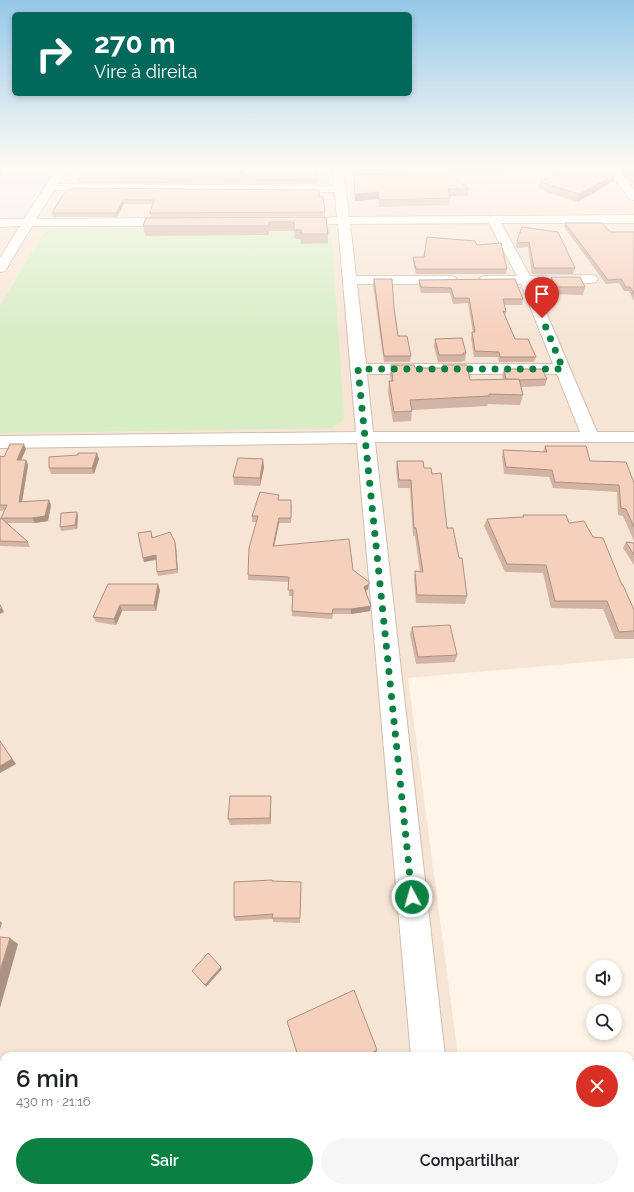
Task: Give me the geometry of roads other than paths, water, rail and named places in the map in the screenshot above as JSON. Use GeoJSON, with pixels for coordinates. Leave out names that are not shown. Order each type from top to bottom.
{"type":"FeatureCollection","features":[{"type":"Feature","properties":{"kind":"street"},"geometry":{"type":"LineString","coordinates":[[0,268],[27,224]]}},
{"type":"Feature","properties":{"kind":"street"},"geometry":{"type":"LineString","coordinates":[[343,224],[428,1052]]}},
{"type":"Feature","properties":{"kind":"street"},"geometry":{"type":"LineString","coordinates":[[495,224],[526,280],[591,438]]}},
{"type":"Feature","properties":{"kind":"street"},"geometry":{"type":"LineString","coordinates":[[349,280],[591,280]]}},
{"type":"Feature","properties":{"kind":"street"},"geometry":{"type":"LineString","coordinates":[[358,369],[563,369]]}},
{"type":"Feature","properties":{"kind":"street"},"geometry":{"type":"LineString","coordinates":[[0,442],[365,437],[634,437]]}}]}
